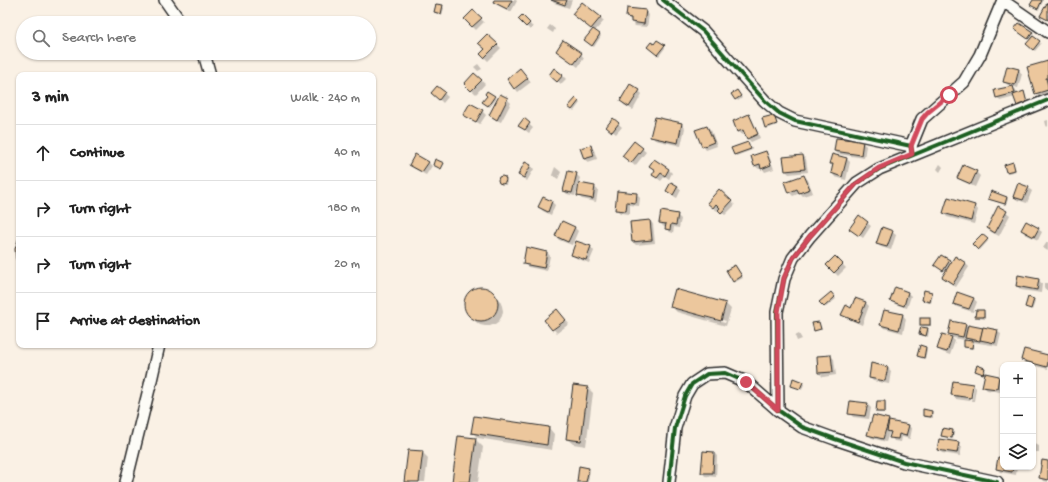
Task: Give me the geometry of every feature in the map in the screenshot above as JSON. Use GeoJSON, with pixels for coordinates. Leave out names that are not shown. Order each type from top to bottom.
{"type":"FeatureCollection","features":[{"type":"Feature","properties":{"kind":"street"},"geometry":{"type":"LineString","coordinates":[[165,0],[176,16]]}},
{"type":"Feature","properties":{"kind":"street"},"geometry":{"type":"LineString","coordinates":[[663,0],[703,31],[766,101],[779,113],[794,121],[911,150]]}},
{"type":"Feature","properties":{"kind":"street"},"geometry":{"type":"LineString","coordinates":[[911,150],[922,119],[964,82],[980,55],[1003,1],[1048,32]]}},
{"type":"Feature","properties":{"kind":"street"},"geometry":{"type":"LineString","coordinates":[[206,60],[210,72]]}},
{"type":"Feature","properties":{"kind":"street"},"geometry":{"type":"LineString","coordinates":[[778,410],[778,312],[784,278],[793,258],[810,236],[856,184],[879,168],[911,150],[1048,100]]}},
{"type":"Feature","properties":{"kind":"street"},"geometry":{"type":"LineString","coordinates":[[126,482],[158,348]]}},
{"type":"Feature","properties":{"kind":"street"},"geometry":{"type":"LineString","coordinates":[[669,482],[675,428],[685,396],[692,384],[707,374],[725,373],[746,382],[778,410],[802,427],[904,462],[997,482]]}},
{"type":"Feature","properties":{"kind":"building"},"geometry":{"type":"Polygon","coordinates":[[[494,0],[512,0],[507,9],[493,2],[494,0]]]}},
{"type":"Feature","properties":{"kind":"building"},"geometry":{"type":"Polygon","coordinates":[[[551,0],[567,0],[565,5],[551,0]]]}},
{"type":"Feature","properties":{"kind":"building"},"geometry":{"type":"Polygon","coordinates":[[[1033,0],[1042,0],[1038,9],[1030,5],[1033,0]]]}},
{"type":"Feature","properties":{"kind":"building"},"geometry":{"type":"Polygon","coordinates":[[[582,2],[601,17],[591,29],[572,14],[582,2]]]}},
{"type":"Feature","properties":{"kind":"building"},"geometry":{"type":"Polygon","coordinates":[[[1047,3],[1048,4],[1048,20],[1040,16],[1047,3]]]}},
{"type":"Feature","properties":{"kind":"building"},"geometry":{"type":"Polygon","coordinates":[[[436,4],[443,5],[441,14],[434,12],[436,4]]]}},
{"type":"Feature","properties":{"kind":"building"},"geometry":{"type":"Polygon","coordinates":[[[627,8],[646,10],[644,24],[631,22],[631,18],[626,17],[627,8]]]}},
{"type":"Feature","properties":{"kind":"building"},"geometry":{"type":"Polygon","coordinates":[[[473,10],[482,18],[472,27],[464,19],[473,10]]]}},
{"type":"Feature","properties":{"kind":"building"},"geometry":{"type":"Polygon","coordinates":[[[522,15],[530,23],[526,27],[518,19],[522,15]]]}},
{"type":"Feature","properties":{"kind":"building"},"geometry":{"type":"Polygon","coordinates":[[[1019,23],[1033,32],[1028,39],[1014,29],[1019,23]]]}},
{"type":"Feature","properties":{"kind":"building"},"geometry":{"type":"Polygon","coordinates":[[[593,29],[600,34],[592,46],[584,40],[593,29]]]}},
{"type":"Feature","properties":{"kind":"building"},"geometry":{"type":"Polygon","coordinates":[[[487,34],[498,44],[484,58],[480,54],[485,49],[478,43],[487,34]]]}},
{"type":"Feature","properties":{"kind":"building"},"geometry":{"type":"Polygon","coordinates":[[[1033,36],[1040,41],[1033,50],[1026,44],[1033,36]]]}},
{"type":"Feature","properties":{"kind":"building"},"geometry":{"type":"Polygon","coordinates":[[[563,40],[582,53],[574,64],[556,51],[563,40]]]}},
{"type":"Feature","properties":{"kind":"building"},"geometry":{"type":"Polygon","coordinates":[[[657,40],[665,45],[657,55],[647,47],[651,42],[654,44],[657,40]]]}},
{"type":"Feature","properties":{"kind":"building"},"geometry":{"type":"Polygon","coordinates":[[[1048,61],[1048,78],[1046,78],[1048,90],[1035,94],[1027,67],[1048,61]]]}},
{"type":"Feature","properties":{"kind":"building"},"geometry":{"type":"Polygon","coordinates":[[[1007,66],[1019,69],[1015,85],[1003,82],[1007,66]]]}},
{"type":"Feature","properties":{"kind":"building"},"geometry":{"type":"Polygon","coordinates":[[[520,68],[528,78],[514,89],[507,79],[520,68]]]}},
{"type":"Feature","properties":{"kind":"building"},"geometry":{"type":"Polygon","coordinates":[[[554,68],[563,75],[557,82],[549,75],[554,68]]]}},
{"type":"Feature","properties":{"kind":"building"},"geometry":{"type":"Polygon","coordinates":[[[474,73],[482,80],[471,91],[464,84],[474,73]]]}},
{"type":"Feature","properties":{"kind":"building"},"geometry":{"type":"Polygon","coordinates":[[[630,84],[640,90],[629,107],[620,101],[630,84]]]}},
{"type":"Feature","properties":{"kind":"building"},"geometry":{"type":"Polygon","coordinates":[[[437,86],[445,92],[439,100],[431,93],[437,86]]]}},
{"type":"Feature","properties":{"kind":"building"},"geometry":{"type":"Polygon","coordinates":[[[1013,86],[1015,93],[996,98],[994,90],[1013,86]]]}},
{"type":"Feature","properties":{"kind":"building"},"geometry":{"type":"Polygon","coordinates":[[[737,90],[741,96],[735,100],[731,94],[737,90]]]}},
{"type":"Feature","properties":{"kind":"building"},"geometry":{"type":"Polygon","coordinates":[[[487,91],[495,96],[488,106],[482,102],[487,96],[485,94],[487,91]]]}},
{"type":"Feature","properties":{"kind":"building"},"geometry":{"type":"Polygon","coordinates":[[[1024,91],[1027,103],[1017,106],[1013,95],[1024,91]]]}},
{"type":"Feature","properties":{"kind":"building"},"geometry":{"type":"Polygon","coordinates":[[[500,94],[508,98],[497,120],[489,115],[500,94]]]}},
{"type":"Feature","properties":{"kind":"building"},"geometry":{"type":"Polygon","coordinates":[[[576,98],[579,101],[572,110],[568,107],[576,98]]]}},
{"type":"Feature","properties":{"kind":"building"},"geometry":{"type":"Polygon","coordinates":[[[470,103],[483,110],[476,122],[463,115],[470,103]]]}},
{"type":"Feature","properties":{"kind":"building"},"geometry":{"type":"Polygon","coordinates":[[[749,114],[758,134],[747,139],[743,130],[737,132],[733,121],[749,114]]]}},
{"type":"Feature","properties":{"kind":"building"},"geometry":{"type":"Polygon","coordinates":[[[774,115],[777,124],[765,128],[762,118],[774,115]]]}},
{"type":"Feature","properties":{"kind":"building"},"geometry":{"type":"Polygon","coordinates":[[[655,117],[682,123],[678,143],[650,137],[655,117]]]}},
{"type":"Feature","properties":{"kind":"building"},"geometry":{"type":"Polygon","coordinates":[[[524,118],[530,123],[525,130],[518,126],[524,118]]]}},
{"type":"Feature","properties":{"kind":"building"},"geometry":{"type":"Polygon","coordinates":[[[613,118],[619,123],[612,132],[606,127],[613,118]]]}},
{"type":"Feature","properties":{"kind":"building"},"geometry":{"type":"Polygon","coordinates":[[[707,126],[714,142],[702,147],[695,130],[707,126]]]}},
{"type":"Feature","properties":{"kind":"building"},"geometry":{"type":"Polygon","coordinates":[[[836,138],[863,141],[861,155],[834,151],[836,138]]]}},
{"type":"Feature","properties":{"kind":"building"},"geometry":{"type":"Polygon","coordinates":[[[634,141],[643,148],[631,163],[622,156],[634,141]]]}},
{"type":"Feature","properties":{"kind":"building"},"geometry":{"type":"Polygon","coordinates":[[[748,142],[751,149],[734,155],[731,148],[748,142]]]}},
{"type":"Feature","properties":{"kind":"building"},"geometry":{"type":"Polygon","coordinates":[[[591,145],[594,156],[584,159],[580,148],[591,145]]]}},
{"type":"Feature","properties":{"kind":"building"},"geometry":{"type":"Polygon","coordinates":[[[766,151],[771,165],[761,169],[760,164],[754,166],[751,156],[766,151]]]}},
{"type":"Feature","properties":{"kind":"building"},"geometry":{"type":"Polygon","coordinates":[[[415,154],[429,162],[422,172],[409,165],[415,154]]]}},
{"type":"Feature","properties":{"kind":"building"},"geometry":{"type":"Polygon","coordinates":[[[832,154],[847,158],[842,177],[831,173],[833,164],[829,164],[832,154]]]}},
{"type":"Feature","properties":{"kind":"building"},"geometry":{"type":"Polygon","coordinates":[[[803,155],[805,169],[785,171],[783,157],[803,155]]]}},
{"type":"Feature","properties":{"kind":"building"},"geometry":{"type":"Polygon","coordinates":[[[435,159],[444,163],[441,169],[433,165],[435,159]]]}},
{"type":"Feature","properties":{"kind":"building"},"geometry":{"type":"Polygon","coordinates":[[[654,159],[669,169],[665,176],[661,173],[657,178],[652,175],[655,170],[649,166],[654,159]]]}},
{"type":"Feature","properties":{"kind":"building"},"geometry":{"type":"Polygon","coordinates":[[[525,162],[531,165],[524,178],[518,175],[525,162]]]}},
{"type":"Feature","properties":{"kind":"building"},"geometry":{"type":"Polygon","coordinates":[[[1013,162],[1015,170],[1006,172],[1004,165],[1013,162]]]}},
{"type":"Feature","properties":{"kind":"building"},"geometry":{"type":"Polygon","coordinates":[[[963,165],[977,171],[971,184],[957,178],[963,165]]]}},
{"type":"Feature","properties":{"kind":"building"},"geometry":{"type":"Polygon","coordinates":[[[568,171],[577,173],[572,193],[563,191],[568,171]]]}},
{"type":"Feature","properties":{"kind":"building"},"geometry":{"type":"Polygon","coordinates":[[[804,175],[810,189],[799,193],[797,189],[788,193],[784,182],[804,175]]]}},
{"type":"Feature","properties":{"kind":"building"},"geometry":{"type":"Polygon","coordinates":[[[500,176],[504,176],[506,180],[504,184],[500,184],[498,182],[498,178],[500,176]]]}},
{"type":"Feature","properties":{"kind":"building"},"geometry":{"type":"Polygon","coordinates":[[[671,182],[678,186],[673,195],[666,191],[671,182]]]}},
{"type":"Feature","properties":{"kind":"building"},"geometry":{"type":"Polygon","coordinates":[[[579,183],[595,186],[593,199],[577,196],[579,183]]]}},
{"type":"Feature","properties":{"kind":"building"},"geometry":{"type":"Polygon","coordinates":[[[1018,183],[1029,187],[1023,200],[1013,197],[1018,183]]]}},
{"type":"Feature","properties":{"kind":"building"},"geometry":{"type":"Polygon","coordinates":[[[719,189],[732,201],[721,213],[718,210],[720,208],[716,204],[713,208],[707,203],[719,189]]]}},
{"type":"Feature","properties":{"kind":"building"},"geometry":{"type":"Polygon","coordinates":[[[617,191],[637,193],[636,203],[627,202],[626,211],[615,210],[617,191]]]}},
{"type":"Feature","properties":{"kind":"building"},"geometry":{"type":"Polygon","coordinates":[[[991,191],[1007,197],[1005,204],[988,199],[991,191]]]}},
{"type":"Feature","properties":{"kind":"building"},"geometry":{"type":"Polygon","coordinates":[[[543,197],[552,201],[548,212],[538,207],[543,197]]]}},
{"type":"Feature","properties":{"kind":"building"},"geometry":{"type":"Polygon","coordinates":[[[948,197],[975,205],[971,221],[943,213],[948,197]]]}},
{"type":"Feature","properties":{"kind":"building"},"geometry":{"type":"Polygon","coordinates":[[[998,206],[1007,211],[995,233],[987,228],[998,206]]]}},
{"type":"Feature","properties":{"kind":"building"},"geometry":{"type":"Polygon","coordinates":[[[661,211],[678,214],[676,225],[671,224],[670,230],[665,229],[666,224],[659,223],[661,211]]]}},
{"type":"Feature","properties":{"kind":"building"},"geometry":{"type":"Polygon","coordinates":[[[859,215],[868,222],[859,236],[849,229],[859,215]]]}},
{"type":"Feature","properties":{"kind":"building"},"geometry":{"type":"Polygon","coordinates":[[[650,220],[652,240],[632,242],[630,222],[650,220]]]}},
{"type":"Feature","properties":{"kind":"building"},"geometry":{"type":"Polygon","coordinates":[[[562,221],[575,227],[568,242],[555,236],[562,221]]]}},
{"type":"Feature","properties":{"kind":"building"},"geometry":{"type":"Polygon","coordinates":[[[1026,221],[1039,228],[1034,237],[1021,230],[1026,221]]]}},
{"type":"Feature","properties":{"kind":"building"},"geometry":{"type":"Polygon","coordinates":[[[882,227],[893,231],[887,247],[876,244],[882,227]]]}},
{"type":"Feature","properties":{"kind":"building"},"geometry":{"type":"Polygon","coordinates":[[[982,234],[988,239],[978,250],[972,244],[982,234]]]}},
{"type":"Feature","properties":{"kind":"building"},"geometry":{"type":"Polygon","coordinates":[[[576,241],[591,246],[586,260],[571,255],[576,241]]]}},
{"type":"Feature","properties":{"kind":"building"},"geometry":{"type":"Polygon","coordinates":[[[526,247],[547,252],[544,268],[523,264],[526,247]]]}},
{"type":"Feature","properties":{"kind":"building"},"geometry":{"type":"Polygon","coordinates":[[[941,255],[950,260],[943,271],[934,265],[941,255]]]}},
{"type":"Feature","properties":{"kind":"building"},"geometry":{"type":"Polygon","coordinates":[[[835,256],[843,264],[834,273],[826,265],[835,256]]]}},
{"type":"Feature","properties":{"kind":"building"},"geometry":{"type":"Polygon","coordinates":[[[955,256],[966,263],[953,284],[942,277],[955,256]]]}},
{"type":"Feature","properties":{"kind":"building"},"geometry":{"type":"Polygon","coordinates":[[[735,265],[742,276],[733,282],[726,270],[735,265]]]}},
{"type":"Feature","properties":{"kind":"building"},"geometry":{"type":"Polygon","coordinates":[[[1018,275],[1039,279],[1037,290],[1016,286],[1018,275]]]}},
{"type":"Feature","properties":{"kind":"building"},"geometry":{"type":"Polygon","coordinates":[[[478,287],[484,287],[493,292],[497,298],[497,310],[493,316],[484,321],[478,321],[469,316],[464,307],[464,301],[469,292],[478,287]]]}},
{"type":"Feature","properties":{"kind":"building"},"geometry":{"type":"Polygon","coordinates":[[[895,287],[908,292],[904,306],[890,301],[895,287]]]}},
{"type":"Feature","properties":{"kind":"building"},"geometry":{"type":"Polygon","coordinates":[[[675,289],[726,303],[721,321],[670,307],[675,289]]]}},
{"type":"Feature","properties":{"kind":"building"},"geometry":{"type":"Polygon","coordinates":[[[924,290],[932,292],[930,302],[922,300],[924,290]]]}},
{"type":"Feature","properties":{"kind":"building"},"geometry":{"type":"Polygon","coordinates":[[[831,292],[835,297],[824,307],[819,302],[831,292]]]}},
{"type":"Feature","properties":{"kind":"building"},"geometry":{"type":"Polygon","coordinates":[[[957,292],[974,298],[969,309],[953,304],[957,292]]]}},
{"type":"Feature","properties":{"kind":"building"},"geometry":{"type":"Polygon","coordinates":[[[1028,297],[1034,299],[1031,309],[1025,307],[1028,297]]]}},
{"type":"Feature","properties":{"kind":"building"},"geometry":{"type":"Polygon","coordinates":[[[855,298],[866,302],[858,322],[841,315],[846,305],[851,308],[855,298]]]}},
{"type":"Feature","properties":{"kind":"building"},"geometry":{"type":"Polygon","coordinates":[[[557,309],[566,320],[552,330],[544,320],[557,309]]]}},
{"type":"Feature","properties":{"kind":"building"},"geometry":{"type":"Polygon","coordinates":[[[884,310],[903,314],[899,330],[880,325],[884,310]]]}},
{"type":"Feature","properties":{"kind":"building"},"geometry":{"type":"Polygon","coordinates":[[[976,310],[984,310],[984,317],[975,317],[976,310]]]}},
{"type":"Feature","properties":{"kind":"building"},"geometry":{"type":"Polygon","coordinates":[[[920,318],[930,318],[930,325],[920,325],[920,318]]]}},
{"type":"Feature","properties":{"kind":"building"},"geometry":{"type":"Polygon","coordinates":[[[951,321],[966,324],[963,337],[948,334],[951,321]]]}},
{"type":"Feature","properties":{"kind":"building"},"geometry":{"type":"Polygon","coordinates":[[[819,322],[821,329],[814,331],[812,323],[819,322]]]}},
{"type":"Feature","properties":{"kind":"building"},"geometry":{"type":"Polygon","coordinates":[[[968,325],[983,328],[980,341],[965,338],[968,325]]]}},
{"type":"Feature","properties":{"kind":"building"},"geometry":{"type":"Polygon","coordinates":[[[921,327],[928,328],[926,336],[919,334],[921,327]]]}},
{"type":"Feature","properties":{"kind":"building"},"geometry":{"type":"Polygon","coordinates":[[[983,327],[998,330],[995,343],[980,340],[983,327]]]}},
{"type":"Feature","properties":{"kind":"building"},"geometry":{"type":"Polygon","coordinates":[[[942,334],[952,337],[947,352],[937,349],[942,334]]]}},
{"type":"Feature","properties":{"kind":"building"},"geometry":{"type":"Polygon","coordinates":[[[964,340],[973,341],[972,348],[964,347],[964,340]]]}},
{"type":"Feature","properties":{"kind":"building"},"geometry":{"type":"Polygon","coordinates":[[[920,345],[926,347],[924,358],[917,356],[920,345]]]}},
{"type":"Feature","properties":{"kind":"building"},"geometry":{"type":"Polygon","coordinates":[[[1024,349],[1048,355],[1047,367],[1036,364],[1036,362],[1021,360],[1024,349]]]}},
{"type":"Feature","properties":{"kind":"building"},"geometry":{"type":"Polygon","coordinates":[[[831,355],[833,372],[818,373],[817,356],[831,355]]]}},
{"type":"Feature","properties":{"kind":"building"},"geometry":{"type":"Polygon","coordinates":[[[871,363],[888,367],[885,381],[869,378],[871,363]]]}},
{"type":"Feature","properties":{"kind":"building"},"geometry":{"type":"Polygon","coordinates":[[[977,365],[985,368],[983,374],[975,371],[977,365]]]}},
{"type":"Feature","properties":{"kind":"building"},"geometry":{"type":"Polygon","coordinates":[[[985,373],[999,376],[997,389],[982,387],[985,373]]]}},
{"type":"Feature","properties":{"kind":"building"},"geometry":{"type":"Polygon","coordinates":[[[793,378],[803,382],[800,389],[791,386],[793,378]]]}},
{"type":"Feature","properties":{"kind":"building"},"geometry":{"type":"Polygon","coordinates":[[[953,381],[973,384],[971,398],[951,395],[953,381]]]}},
{"type":"Feature","properties":{"kind":"building"},"geometry":{"type":"Polygon","coordinates":[[[573,385],[588,387],[581,441],[566,439],[573,385]]]}},
{"type":"Feature","properties":{"kind":"building"},"geometry":{"type":"Polygon","coordinates":[[[850,401],[868,403],[865,416],[848,414],[850,401]]]}},
{"type":"Feature","properties":{"kind":"building"},"geometry":{"type":"Polygon","coordinates":[[[877,401],[885,401],[885,412],[876,412],[877,401]]]}},
{"type":"Feature","properties":{"kind":"building"},"geometry":{"type":"Polygon","coordinates":[[[923,409],[932,411],[931,417],[923,416],[923,409]]]}},
{"type":"Feature","properties":{"kind":"building"},"geometry":{"type":"Polygon","coordinates":[[[873,415],[889,419],[883,439],[867,435],[873,415]]]}},
{"type":"Feature","properties":{"kind":"building"},"geometry":{"type":"Polygon","coordinates":[[[474,416],[549,427],[547,445],[471,433],[474,416]]]}},
{"type":"Feature","properties":{"kind":"building"},"geometry":{"type":"Polygon","coordinates":[[[889,421],[909,425],[906,436],[899,434],[898,439],[889,438],[891,432],[887,431],[889,421]]]}},
{"type":"Feature","properties":{"kind":"building"},"geometry":{"type":"Polygon","coordinates":[[[943,428],[953,430],[952,438],[941,436],[943,428]]]}},
{"type":"Feature","properties":{"kind":"building"},"geometry":{"type":"Polygon","coordinates":[[[458,436],[476,438],[470,482],[452,482],[458,436]]]}},
{"type":"Feature","properties":{"kind":"building"},"geometry":{"type":"Polygon","coordinates":[[[939,439],[959,442],[957,453],[937,450],[939,439]]]}},
{"type":"Feature","properties":{"kind":"building"},"geometry":{"type":"Polygon","coordinates":[[[408,450],[423,451],[419,482],[404,482],[408,450]]]}},
{"type":"Feature","properties":{"kind":"building"},"geometry":{"type":"Polygon","coordinates":[[[703,451],[714,452],[713,473],[701,473],[703,451]]]}},
{"type":"Feature","properties":{"kind":"building"},"geometry":{"type":"Polygon","coordinates":[[[998,457],[1000,457],[1000,470],[996,469],[998,457]]]}},
{"type":"Feature","properties":{"kind":"building"},"geometry":{"type":"Polygon","coordinates":[[[1042,460],[1048,461],[1048,480],[1039,478],[1042,460]]]}},
{"type":"Feature","properties":{"kind":"building"},"geometry":{"type":"Polygon","coordinates":[[[579,466],[589,468],[586,482],[577,482],[579,466]]]}},
{"type":"Feature","properties":{"kind":"building"},"geometry":{"type":"Polygon","coordinates":[[[1001,470],[1012,470],[1012,472],[1001,470]]]}},
{"type":"Feature","properties":{"kind":"cycle path"},"geometry":{"type":"LineString","coordinates":[[663,0],[703,31],[765,101],[779,113],[795,121],[911,146],[912,154]]}},
{"type":"Feature","properties":{"kind":"cycle path"},"geometry":{"type":"LineString","coordinates":[[778,410],[777,312],[784,279],[793,258],[810,236],[857,183],[879,169],[1048,100]]}},
{"type":"Feature","properties":{"kind":"cycle path"},"geometry":{"type":"LineString","coordinates":[[669,482],[675,428],[685,396],[692,384],[707,374],[725,373],[746,382],[778,410],[802,427],[904,462],[997,482]]}},
{"type":"Feature","properties":{"kind":"route"},"geometry":{"type":"LineString","coordinates":[[746,382],[778,410],[778,312],[784,278],[793,258],[810,236],[856,184],[879,168],[912,154],[911,146],[922,119],[928,112],[949,95]]}}]}
